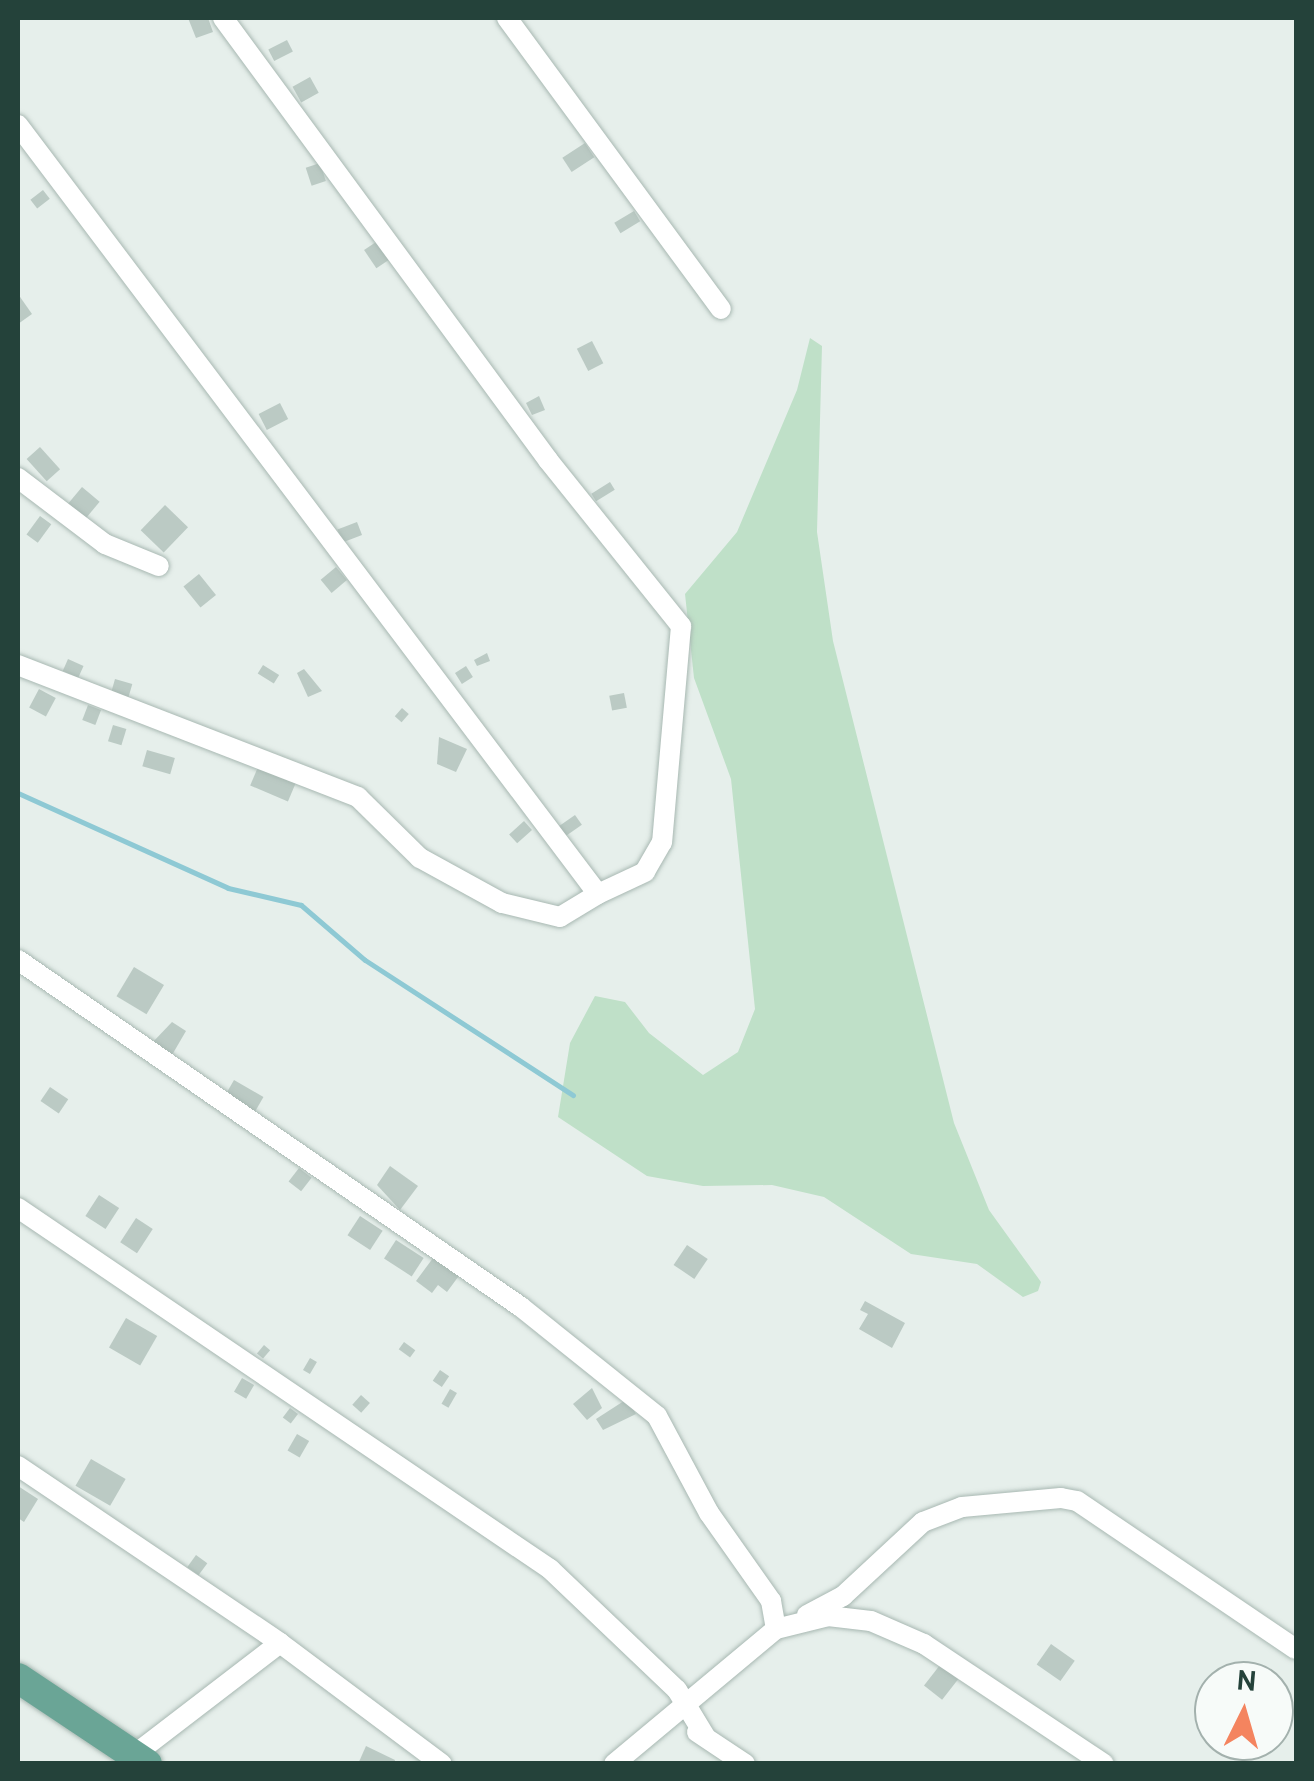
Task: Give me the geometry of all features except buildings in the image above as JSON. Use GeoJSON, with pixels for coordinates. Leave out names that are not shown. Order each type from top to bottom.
{"type":"FeatureCollection","features":[{"type":"Feature","properties":{"kind":"main road"},"geometry":{"type":"LineString","coordinates":[[18,1678],[140,1759]]}},
{"type":"Feature","properties":{"kind":"street"},"geometry":{"type":"LineString","coordinates":[[18,666],[358,797],[420,858],[502,903],[560,917],[646,872],[662,842],[681,626],[548,460],[222,18]]}},
{"type":"Feature","properties":{"kind":"street"},"geometry":{"type":"LineString","coordinates":[[507,18],[721,309]]}},
{"type":"Feature","properties":{"kind":"street"},"geometry":{"type":"LineString","coordinates":[[18,125],[598,894]]}},
{"type":"Feature","properties":{"kind":"street"},"geometry":{"type":"LineString","coordinates":[[18,478],[105,544],[159,566]]}},
{"type":"Feature","properties":{"kind":"street"},"geometry":{"type":"LineString","coordinates":[[18,960],[522,1306],[657,1416],[709,1513],[771,1601],[776,1629]]}},
{"type":"Feature","properties":{"kind":"street"},"geometry":{"type":"LineString","coordinates":[[18,1208],[550,1569],[687,1706],[705,1736]]}},
{"type":"Feature","properties":{"kind":"street"},"geometry":{"type":"LineString","coordinates":[[18,1466],[280,1644],[442,1764]]}},
{"type":"Feature","properties":{"kind":"street"},"geometry":{"type":"LineString","coordinates":[[614,1764],[668,1725],[776,1629],[843,1596],[923,1522],[962,1507],[1061,1498],[1077,1501],[1296,1650]]}},
{"type":"Feature","properties":{"kind":"street"},"geometry":{"type":"LineString","coordinates":[[800,1618],[871,1621],[924,1644],[1104,1764]]}},
{"type":"Feature","properties":{"kind":"street"},"geometry":{"type":"LineString","coordinates":[[140,1759],[280,1644]]}},
{"type":"Feature","properties":{"kind":"street"},"geometry":{"type":"LineString","coordinates":[[668,1725],[705,1736],[746,1764]]}},
{"type":"Feature","properties":{"kind":"green space"},"geometry":{"type":"Polygon","coordinates":[[[810,338],[822,346],[817,532],[833,641],[954,1123],[989,1210],[1041,1282],[1038,1291],[1023,1297],[977,1264],[911,1254],[824,1197],[772,1185],[703,1186],[647,1176],[558,1117],[570,1043],[595,996],[625,1002],[649,1033],[703,1075],[738,1052],[755,1009],[731,779],[694,678],[685,594],[737,532],[797,390],[810,338]]]}},
{"type":"Feature","properties":{"kind":"waterway"},"geometry":{"type":"LineString","coordinates":[[18,793],[228,888],[301,905],[365,960],[573,1095]]}}]}
